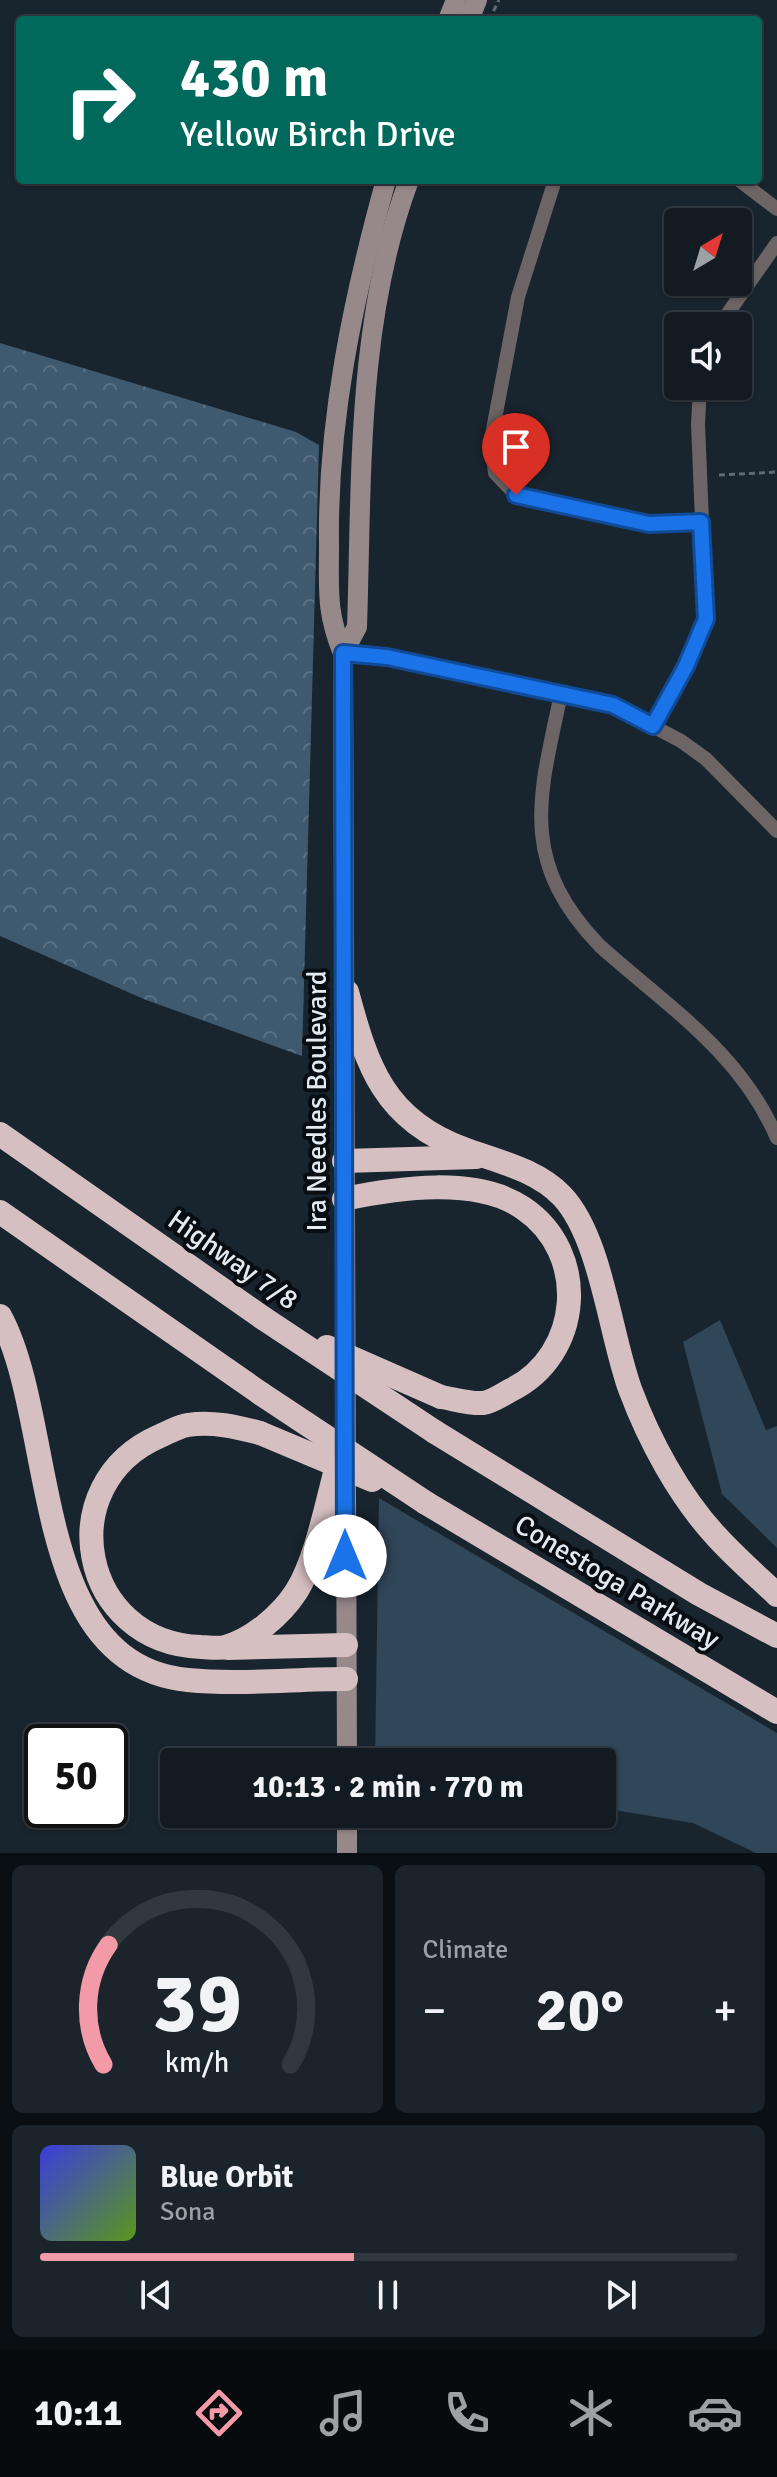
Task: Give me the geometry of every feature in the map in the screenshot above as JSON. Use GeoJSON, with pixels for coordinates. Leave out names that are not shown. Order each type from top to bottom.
{"type":"FeatureCollection","features":[{"type":"Feature","properties":{"kind":"highway"},"geometry":{"type":"LineString","coordinates":[[347,992],[373,1074],[391,1101],[418,1127],[462,1148],[491,1156],[525,1171],[561,1194],[582,1224],[630,1390],[666,1465],[714,1534],[777,1595]]}},
{"type":"Feature","properties":{"kind":"highway","name":"Highway 7/8"},"geometry":{"type":"LineString","coordinates":[[0,1134],[263,1318],[435,1432]]}},
{"type":"Feature","properties":{"kind":"highway"},"geometry":{"type":"LineString","coordinates":[[344,1161],[491,1156]]}},
{"type":"Feature","properties":{"kind":"highway"},"geometry":{"type":"LineString","coordinates":[[263,1318],[441,1397],[485,1403],[524,1383],[553,1351],[571,1312],[568,1273],[549,1234],[524,1208],[494,1195],[398,1188],[344,1199]]}},
{"type":"Feature","properties":{"kind":"highway"},"geometry":{"type":"LineString","coordinates":[[0,1212],[260,1393],[426,1503]]}},
{"type":"Feature","properties":{"kind":"highway"},"geometry":{"type":"LineString","coordinates":[[0,1316],[24,1375],[62,1555],[81,1606],[105,1642],[140,1668],[187,1680],[346,1679]]}},
{"type":"Feature","properties":{"kind":"highway"},"geometry":{"type":"LineString","coordinates":[[346,1645],[224,1648],[162,1641],[122,1617],[97,1575],[89,1548],[90,1521],[111,1470],[143,1443],[186,1425],[228,1425],[260,1433],[426,1503]]}},
{"type":"Feature","properties":{"kind":"highway","name":"Conestoga Parkway"},"geometry":{"type":"LineString","coordinates":[[435,1432],[699,1594],[777,1636]]}},
{"type":"Feature","properties":{"kind":"highway"},"geometry":{"type":"LineString","coordinates":[[224,1648],[263,1627],[297,1590],[308,1564],[345,1437]]}},
{"type":"Feature","properties":{"kind":"highway","name":"Conestoga Parkway"},"geometry":{"type":"LineString","coordinates":[[426,1503],[777,1712]]}},
{"type":"Feature","properties":{"kind":"main road","name":"Ira Needles Boulevard"},"geometry":{"type":"LineString","coordinates":[[347,1748],[344,1161],[347,992],[343,653],[330,621],[328,501],[338,401],[357,286],[385,184]]}},
{"type":"Feature","properties":{"kind":"main road","name":"Ira Needles Boulevard"},"geometry":{"type":"LineString","coordinates":[[343,653],[357,627],[364,400],[379,291],[408,184]]}},
{"type":"Feature","properties":{"kind":"main road"},"geometry":{"type":"LineString","coordinates":[[347,1828],[347,1853]]}},
{"type":"Feature","properties":{"kind":"street"},"geometry":{"type":"LineString","coordinates":[[554,184],[518,297],[491,440],[495,473],[516,495],[545,504],[649,524],[701,522]]}},
{"type":"Feature","properties":{"kind":"street"},"geometry":{"type":"LineString","coordinates":[[744,184],[777,209]]}},
{"type":"Feature","properties":{"kind":"street"},"geometry":{"type":"LineString","coordinates":[[729,312],[777,243]]}},
{"type":"Feature","properties":{"kind":"street"},"geometry":{"type":"LineString","coordinates":[[653,726],[686,666],[706,619],[700,400]]}},
{"type":"Feature","properties":{"kind":"street"},"geometry":{"type":"LineString","coordinates":[[343,653],[387,657],[613,705],[706,759],[777,831]]}},
{"type":"Feature","properties":{"kind":"street"},"geometry":{"type":"LineString","coordinates":[[561,694],[538,809],[545,855],[558,890],[581,926],[600,946],[725,1055],[753,1091],[777,1138]]}},
{"type":"Feature","properties":{"kind":"path"},"geometry":{"type":"LineString","coordinates":[[719,475],[777,472]]}},
{"type":"Feature","properties":{"kind":"shaded area"},"geometry":{"type":"Polygon","coordinates":[[[720,1320],[766,1430],[777,1426],[777,1548],[722,1494],[683,1342],[720,1320]]]}},
{"type":"Feature","properties":{"kind":"shaded area"},"geometry":{"type":"Polygon","coordinates":[[[379,1498],[777,1733],[777,1853],[756,1853],[693,1823],[616,1810],[616,1748],[375,1748],[379,1498]]]}},
{"type":"Feature","properties":{"kind":"green space"},"geometry":{"type":"Polygon","coordinates":[[[0,343],[296,432],[319,445],[302,1056],[146,1000],[0,936],[0,343]]]}},
{"type":"Feature","properties":{"kind":"route"},"geometry":{"type":"LineString","coordinates":[[345,1556],[344,1161],[347,992],[343,653],[387,657],[613,705],[653,726],[686,666],[706,619],[707,584],[701,522],[649,524],[545,504],[516,495]]}}]}
